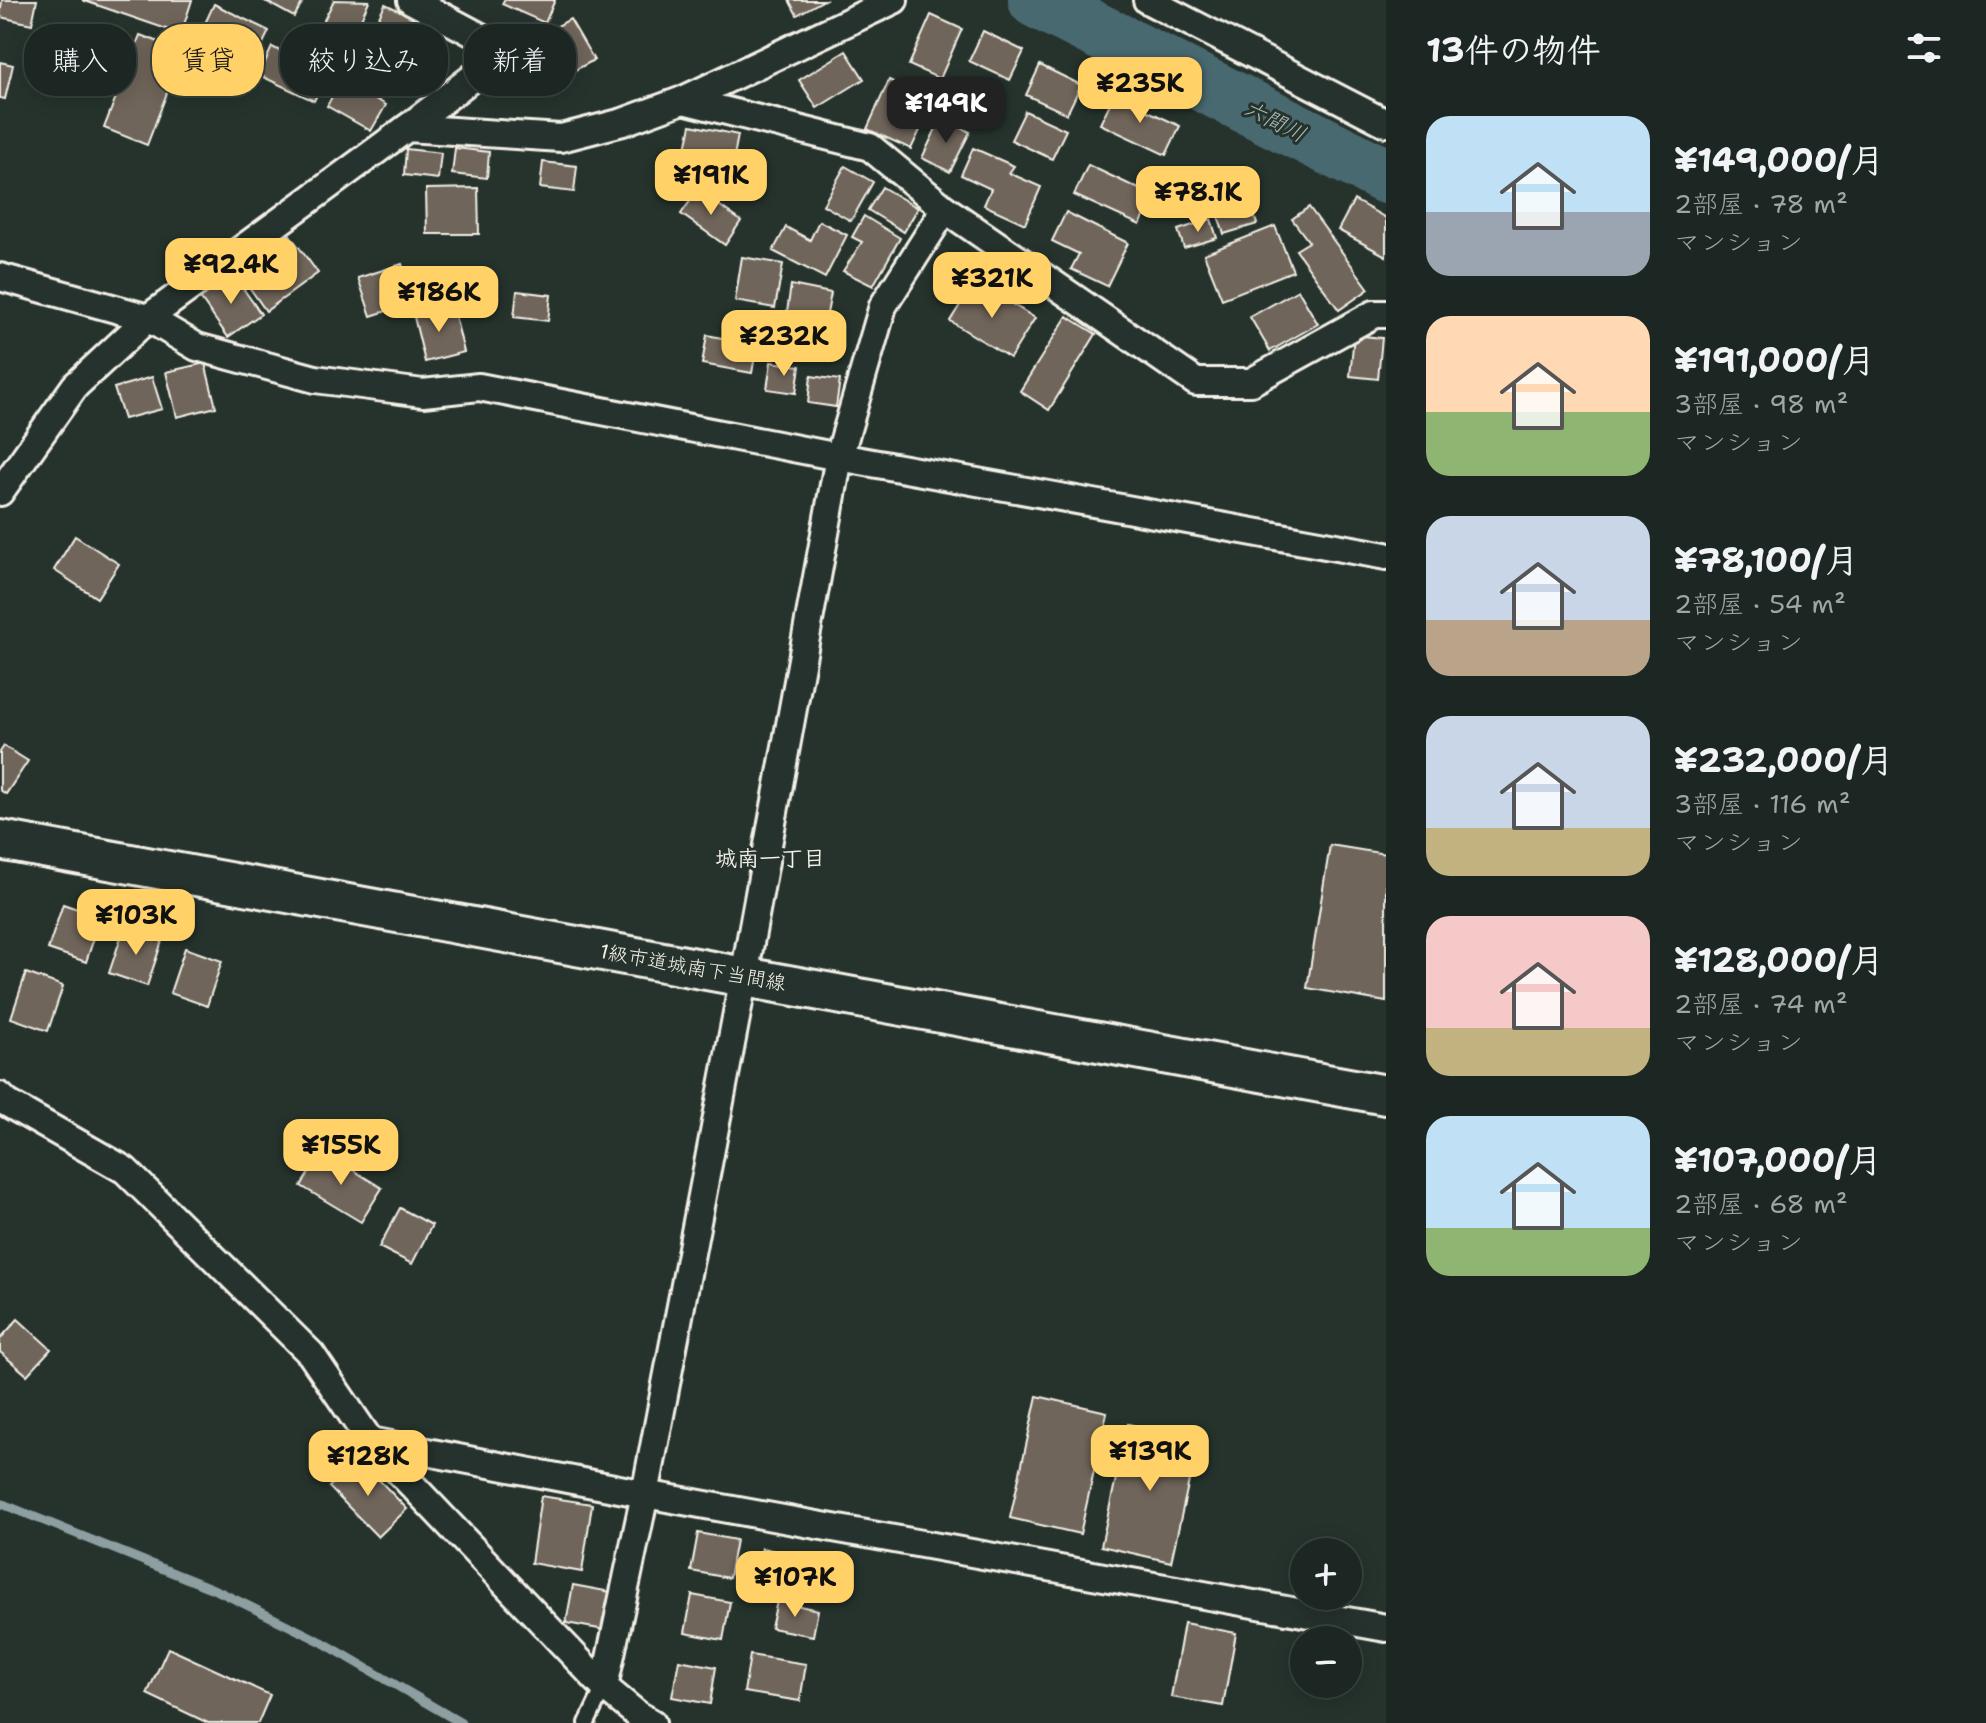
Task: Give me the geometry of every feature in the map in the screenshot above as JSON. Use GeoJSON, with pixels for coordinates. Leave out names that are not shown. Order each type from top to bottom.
{"type":"FeatureCollection","features":[{"type":"Feature","properties":{"kind":"street"},"geometry":{"type":"LineString","coordinates":[[0,492],[75,386],[148,318],[507,51],[411,0]]}},
{"type":"Feature","properties":{"kind":"street"},"geometry":{"type":"LineString","coordinates":[[407,128],[561,138],[623,122],[683,100],[894,0]]}},
{"type":"Feature","properties":{"kind":"street"},"geometry":{"type":"LineString","coordinates":[[1147,0],[1386,123]]}},
{"type":"Feature","properties":{"kind":"street"},"geometry":{"type":"LineString","coordinates":[[683,100],[870,147],[945,209],[1196,382],[1251,382],[1374,314],[1386,314]]}},
{"type":"Feature","properties":{"kind":"street"},"geometry":{"type":"LineString","coordinates":[[604,1687],[645,1494],[744,976],[839,457],[883,306],[945,209]]}},
{"type":"Feature","properties":{"kind":"street"},"geometry":{"type":"LineString","coordinates":[[0,277],[148,318],[197,347],[315,379],[423,393],[479,387],[839,457],[1386,556]]}},
{"type":"Feature","properties":{"kind":"street","name":"1級市道城南下当間線"},"geometry":{"type":"LineString","coordinates":[[0,840],[1386,1095]]}},
{"type":"Feature","properties":{"kind":"street"},"geometry":{"type":"LineString","coordinates":[[0,1096],[7,1103],[125,1170],[311,1354],[370,1441],[604,1687],[652,1723]]}},
{"type":"Feature","properties":{"kind":"street"},"geometry":{"type":"LineString","coordinates":[[370,1441],[1386,1628]]}},
{"type":"Feature","properties":{"kind":"lane"},"geometry":{"type":"LineString","coordinates":[[587,1723],[604,1687]]}},
{"type":"Feature","properties":{"kind":"building"},"geometry":{"type":"Polygon","coordinates":[[[2,0],[37,0],[32,24],[0,17],[2,0]]]}},
{"type":"Feature","properties":{"kind":"building"},"geometry":{"type":"Polygon","coordinates":[[[82,0],[192,0],[184,24],[152,24],[82,0]]]}},
{"type":"Feature","properties":{"kind":"building"},"geometry":{"type":"Polygon","coordinates":[[[263,0],[304,0],[294,17],[263,0]]]}},
{"type":"Feature","properties":{"kind":"building"},"geometry":{"type":"Polygon","coordinates":[[[334,0],[369,1],[359,24],[322,24],[334,0]]]}},
{"type":"Feature","properties":{"kind":"building"},"geometry":{"type":"Polygon","coordinates":[[[504,0],[555,0],[545,23],[502,4],[504,0]]]}},
{"type":"Feature","properties":{"kind":"building"},"geometry":{"type":"Polygon","coordinates":[[[789,0],[824,0],[797,15],[789,0]]]}},
{"type":"Feature","properties":{"kind":"building"},"geometry":{"type":"Polygon","coordinates":[[[214,4],[255,24],[205,24],[214,4]]]}},
{"type":"Feature","properties":{"kind":"building"},"geometry":{"type":"Polygon","coordinates":[[[385,4],[415,18],[412,24],[375,24],[385,4]]]}},
{"type":"Feature","properties":{"kind":"building"},"geometry":{"type":"Polygon","coordinates":[[[931,15],[962,29],[940,79],[909,65],[931,15]]]}},
{"type":"Feature","properties":{"kind":"building"},"geometry":{"type":"Polygon","coordinates":[[[576,29],[594,60],[576,70],[576,29]]]}},
{"type":"Feature","properties":{"kind":"building"},"geometry":{"type":"Polygon","coordinates":[[[983,31],[1024,51],[1010,80],[969,61],[983,31]]]}},
{"type":"Feature","properties":{"kind":"building"},"geometry":{"type":"Polygon","coordinates":[[[140,35],[152,39],[152,96],[166,96],[147,145],[104,128],[116,96],[136,96],[136,45],[140,35]]]}},
{"type":"Feature","properties":{"kind":"building"},"geometry":{"type":"Polygon","coordinates":[[[272,47],[280,51],[280,85],[264,77],[264,64],[272,47]]]}},
{"type":"Feature","properties":{"kind":"building"},"geometry":{"type":"Polygon","coordinates":[[[846,51],[864,79],[817,108],[799,80],[846,51]]]}},
{"type":"Feature","properties":{"kind":"building"},"geometry":{"type":"Polygon","coordinates":[[[0,62],[13,65],[5,99],[0,98],[0,62]]]}},
{"type":"Feature","properties":{"kind":"building"},"geometry":{"type":"Polygon","coordinates":[[[1040,65],[1081,85],[1067,114],[1026,95],[1040,65]]]}},
{"type":"Feature","properties":{"kind":"building"},"geometry":{"type":"Polygon","coordinates":[[[889,80],[934,101],[911,149],[867,129],[889,80]]]}},
{"type":"Feature","properties":{"kind":"building"},"geometry":{"type":"Polygon","coordinates":[[[1114,95],[1180,126],[1166,155],[1100,124],[1114,95]]]}},
{"type":"Feature","properties":{"kind":"building"},"geometry":{"type":"Polygon","coordinates":[[[332,96],[370,96],[386,105],[371,131],[327,106],[332,96]]]}},
{"type":"Feature","properties":{"kind":"building"},"geometry":{"type":"Polygon","coordinates":[[[1025,111],[1066,130],[1052,159],[1011,140],[1025,111]]]}},
{"type":"Feature","properties":{"kind":"building"},"geometry":{"type":"Polygon","coordinates":[[[941,118],[970,132],[950,172],[922,158],[941,118]]]}},
{"type":"Feature","properties":{"kind":"building"},"geometry":{"type":"Polygon","coordinates":[[[691,125],[738,135],[730,178],[682,167],[691,125]]]}},
{"type":"Feature","properties":{"kind":"building"},"geometry":{"type":"Polygon","coordinates":[[[455,148],[489,152],[487,178],[452,174],[455,148]]]}},
{"type":"Feature","properties":{"kind":"building"},"geometry":{"type":"Polygon","coordinates":[[[973,148],[1014,166],[1009,173],[1041,187],[1025,224],[984,205],[991,189],[961,175],[973,148]]]}},
{"type":"Feature","properties":{"kind":"building"},"geometry":{"type":"Polygon","coordinates":[[[406,149],[441,153],[438,179],[404,175],[406,149]]]}},
{"type":"Feature","properties":{"kind":"building"},"geometry":{"type":"Polygon","coordinates":[[[543,162],[577,166],[574,192],[540,188],[543,162]]]}},
{"type":"Feature","properties":{"kind":"building"},"geometry":{"type":"Polygon","coordinates":[[[1088,165],[1154,196],[1140,225],[1074,195],[1088,165]]]}},
{"type":"Feature","properties":{"kind":"building"},"geometry":{"type":"Polygon","coordinates":[[[845,166],[873,182],[851,221],[823,205],[845,166]]]}},
{"type":"Feature","properties":{"kind":"building"},"geometry":{"type":"Polygon","coordinates":[[[882,187],[918,208],[904,232],[868,210],[882,187]]]}},
{"type":"Feature","properties":{"kind":"building"},"geometry":{"type":"Polygon","coordinates":[[[478,188],[479,234],[427,234],[426,189],[478,188]]]}},
{"type":"Feature","properties":{"kind":"building"},"geometry":{"type":"Polygon","coordinates":[[[698,190],[741,221],[725,245],[681,214],[698,190]]]}},
{"type":"Feature","properties":{"kind":"building"},"geometry":{"type":"Polygon","coordinates":[[[1354,200],[1386,218],[1386,256],[1338,230],[1354,200]]]}},
{"type":"Feature","properties":{"kind":"building"},"geometry":{"type":"Polygon","coordinates":[[[1251,206],[1257,224],[1224,234],[1218,216],[1251,206]]]}},
{"type":"Feature","properties":{"kind":"building"},"geometry":{"type":"Polygon","coordinates":[[[1309,207],[1369,289],[1339,310],[1296,250],[1309,242],[1292,219],[1309,207]]]}},
{"type":"Feature","properties":{"kind":"building"},"geometry":{"type":"Polygon","coordinates":[[[1066,212],[1128,243],[1107,286],[1071,269],[1079,254],[1052,241],[1066,212]]]}},
{"type":"Feature","properties":{"kind":"building"},"geometry":{"type":"Polygon","coordinates":[[[864,216],[900,238],[873,286],[843,271],[862,242],[852,237],[864,216]]]}},
{"type":"Feature","properties":{"kind":"building"},"geometry":{"type":"Polygon","coordinates":[[[1211,219],[1217,238],[1184,248],[1178,230],[1211,219]]]}},
{"type":"Feature","properties":{"kind":"building"},"geometry":{"type":"Polygon","coordinates":[[[819,221],[847,235],[825,278],[773,251],[786,227],[810,240],[819,221]]]}},
{"type":"Feature","properties":{"kind":"building"},"geometry":{"type":"Polygon","coordinates":[[[1275,226],[1293,271],[1222,299],[1204,254],[1275,226]]]}},
{"type":"Feature","properties":{"kind":"building"},"geometry":{"type":"Polygon","coordinates":[[[290,235],[318,273],[266,311],[249,287],[274,268],[264,254],[290,235]]]}},
{"type":"Feature","properties":{"kind":"building"},"geometry":{"type":"Polygon","coordinates":[[[742,257],[783,264],[775,308],[735,301],[742,257]]]}},
{"type":"Feature","properties":{"kind":"building"},"geometry":{"type":"Polygon","coordinates":[[[402,264],[414,302],[371,316],[358,278],[402,264]]]}},
{"type":"Feature","properties":{"kind":"building"},"geometry":{"type":"Polygon","coordinates":[[[233,274],[261,314],[228,337],[200,298],[233,274]]]}},
{"type":"Feature","properties":{"kind":"building"},"geometry":{"type":"Polygon","coordinates":[[[975,281],[1035,318],[1010,358],[950,321],[975,281]]]}},
{"type":"Feature","properties":{"kind":"building"},"geometry":{"type":"Polygon","coordinates":[[[791,285],[831,293],[826,319],[787,312],[791,285]]]}},
{"type":"Feature","properties":{"kind":"building"},"geometry":{"type":"Polygon","coordinates":[[[1298,290],[1318,324],[1270,351],[1250,317],[1298,290]]]}},
{"type":"Feature","properties":{"kind":"building"},"geometry":{"type":"Polygon","coordinates":[[[517,291],[551,295],[548,321],[514,317],[517,291]]]}},
{"type":"Feature","properties":{"kind":"building"},"geometry":{"type":"Polygon","coordinates":[[[453,307],[464,352],[425,362],[414,317],[453,307]]]}},
{"type":"Feature","properties":{"kind":"building"},"geometry":{"type":"Polygon","coordinates":[[[1067,316],[1096,334],[1049,410],[1020,391],[1067,316]]]}},
{"type":"Feature","properties":{"kind":"building"},"geometry":{"type":"Polygon","coordinates":[[[801,323],[840,330],[836,357],[796,350],[801,323]]]}},
{"type":"Feature","properties":{"kind":"building"},"geometry":{"type":"Polygon","coordinates":[[[707,335],[757,345],[752,373],[702,364],[707,335]]]}},
{"type":"Feature","properties":{"kind":"building"},"geometry":{"type":"Polygon","coordinates":[[[1354,335],[1382,338],[1378,379],[1350,376],[1354,335]]]}},
{"type":"Feature","properties":{"kind":"building"},"geometry":{"type":"Polygon","coordinates":[[[771,362],[800,366],[796,393],[767,389],[771,362]]]}},
{"type":"Feature","properties":{"kind":"building"},"geometry":{"type":"Polygon","coordinates":[[[205,363],[216,407],[177,417],[166,372],[205,363]]]}},
{"type":"Feature","properties":{"kind":"building"},"geometry":{"type":"Polygon","coordinates":[[[811,376],[840,380],[836,407],[808,403],[811,376]]]}},
{"type":"Feature","properties":{"kind":"building"},"geometry":{"type":"Polygon","coordinates":[[[152,377],[162,409],[124,419],[114,388],[152,377]]]}},
{"type":"Feature","properties":{"kind":"building"},"geometry":{"type":"Polygon","coordinates":[[[75,536],[119,564],[97,598],[54,570],[75,536]]]}},
{"type":"Feature","properties":{"kind":"building"},"geometry":{"type":"Polygon","coordinates":[[[4,746],[28,761],[6,794],[0,790],[0,752],[4,746]]]}},
{"type":"Feature","properties":{"kind":"building"},"geometry":{"type":"Polygon","coordinates":[[[1330,845],[1386,854],[1386,1002],[1307,988],[1330,845]]]}},
{"type":"Feature","properties":{"kind":"building"},"geometry":{"type":"Polygon","coordinates":[[[63,904],[101,917],[86,962],[48,949],[63,904]]]}},
{"type":"Feature","properties":{"kind":"building"},"geometry":{"type":"Polygon","coordinates":[[[124,928],[162,941],[147,986],[109,973],[124,928]]]}},
{"type":"Feature","properties":{"kind":"building"},"geometry":{"type":"Polygon","coordinates":[[[185,948],[222,961],[207,1006],[170,993],[185,948]]]}},
{"type":"Feature","properties":{"kind":"building"},"geometry":{"type":"Polygon","coordinates":[[[26,973],[63,986],[48,1031],[11,1018],[26,973]]]}},
{"type":"Feature","properties":{"kind":"building"},"geometry":{"type":"Polygon","coordinates":[[[322,1151],[382,1188],[361,1222],[301,1186],[322,1151]]]}},
{"type":"Feature","properties":{"kind":"building"},"geometry":{"type":"Polygon","coordinates":[[[400,1208],[432,1225],[412,1264],[379,1247],[400,1208]]]}},
{"type":"Feature","properties":{"kind":"building"},"geometry":{"type":"Polygon","coordinates":[[[18,1319],[51,1349],[27,1375],[0,1352],[0,1339],[18,1319]]]}},
{"type":"Feature","properties":{"kind":"building"},"geometry":{"type":"Polygon","coordinates":[[[1037,1396],[1107,1412],[1080,1534],[1010,1518],[1037,1396]]]}},
{"type":"Feature","properties":{"kind":"building"},"geometry":{"type":"Polygon","coordinates":[[[1128,1424],[1198,1440],[1171,1562],[1101,1546],[1128,1424]]]}},
{"type":"Feature","properties":{"kind":"building"},"geometry":{"type":"Polygon","coordinates":[[[359,1459],[407,1509],[378,1537],[329,1487],[359,1459]]]}},
{"type":"Feature","properties":{"kind":"building"},"geometry":{"type":"Polygon","coordinates":[[[541,1496],[592,1504],[582,1572],[531,1563],[541,1496]]]}},
{"type":"Feature","properties":{"kind":"building"},"geometry":{"type":"Polygon","coordinates":[[[698,1533],[736,1540],[729,1578],[691,1571],[698,1533]]]}},
{"type":"Feature","properties":{"kind":"building"},"geometry":{"type":"Polygon","coordinates":[[[762,1548],[803,1557],[798,1582],[756,1574],[762,1548]]]}},
{"type":"Feature","properties":{"kind":"building"},"geometry":{"type":"Polygon","coordinates":[[[573,1585],[611,1592],[605,1630],[566,1623],[573,1585]]]}},
{"type":"Feature","properties":{"kind":"building"},"geometry":{"type":"Polygon","coordinates":[[[692,1595],[730,1602],[723,1640],[685,1633],[692,1595]]]}},
{"type":"Feature","properties":{"kind":"building"},"geometry":{"type":"Polygon","coordinates":[[[777,1601],[818,1610],[813,1636],[771,1628],[777,1601]]]}},
{"type":"Feature","properties":{"kind":"building"},"geometry":{"type":"Polygon","coordinates":[[[1184,1623],[1236,1633],[1223,1706],[1171,1697],[1184,1623]]]}},
{"type":"Feature","properties":{"kind":"building"},"geometry":{"type":"Polygon","coordinates":[[[168,1648],[270,1695],[258,1723],[208,1723],[147,1694],[168,1648]]]}},
{"type":"Feature","properties":{"kind":"building"},"geometry":{"type":"Polygon","coordinates":[[[750,1655],[806,1664],[800,1701],[744,1692],[750,1655]]]}},
{"type":"Feature","properties":{"kind":"building"},"geometry":{"type":"Polygon","coordinates":[[[679,1660],[716,1667],[710,1704],[672,1697],[679,1660]]]}},
{"type":"Feature","properties":{"kind":"waterway","name":"六間川"},"geometry":{"type":"LineString","coordinates":[[1036,0],[1386,176]]}},
{"type":"Feature","properties":{"kind":"waterway"},"geometry":{"type":"LineString","coordinates":[[0,1503],[218,1591],[322,1642],[461,1723]]}},
{"type":"Feature","properties":{"kind":"district","name":"城南一丁目"},"geometry":{"type":"Point","coordinates":[770,858]}}]}
